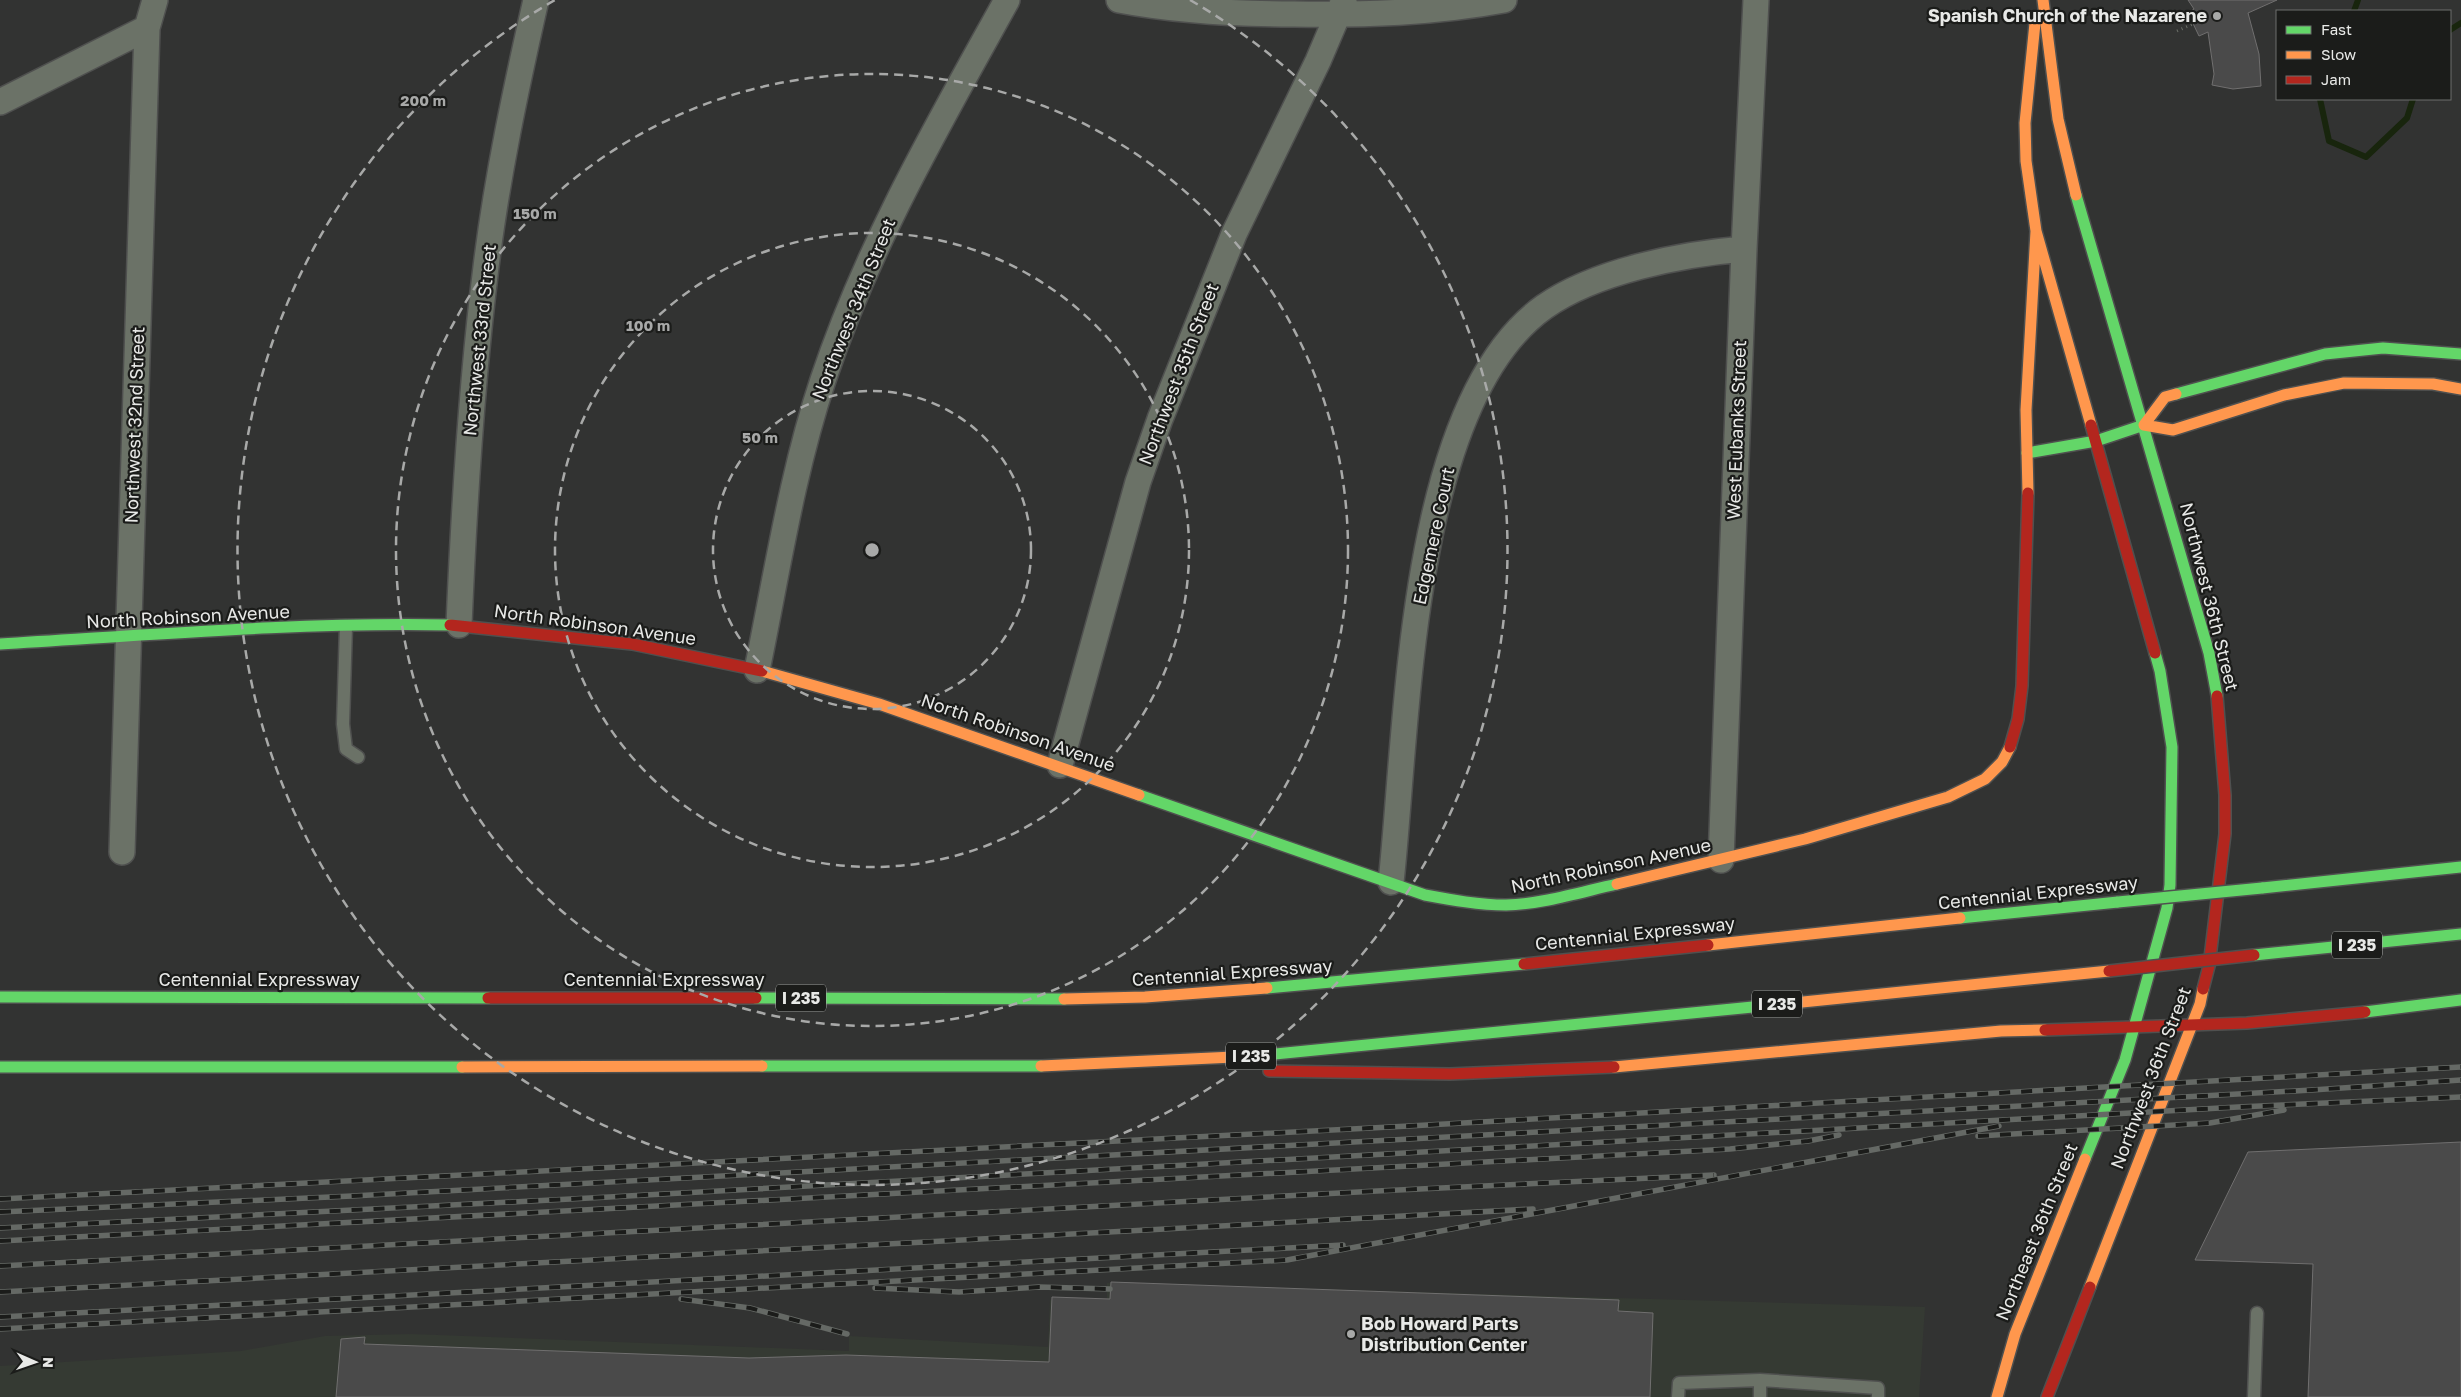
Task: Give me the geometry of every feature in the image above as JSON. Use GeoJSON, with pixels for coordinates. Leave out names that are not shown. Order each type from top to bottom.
{"type":"FeatureCollection","features":[{"type":"Feature","properties":{"kind":"main road"},"geometry":{"type":"LineString","coordinates":[[2037,0],[2025,124],[2026,161],[2036,231],[2160,671],[2172,747],[2170,885],[2167,908],[2134,1027]]}},
{"type":"Feature","properties":{"kind":"main road","name":"Northwest 36th Street"},"geometry":{"type":"LineString","coordinates":[[2043,0],[2058,119],[2069,174],[2144,425],[2209,654],[2222,738],[2225,796],[2223,867],[2210,966],[2193,1025],[2046,1397]]}},
{"type":"Feature","properties":{"kind":"main road"},"geometry":{"type":"LineString","coordinates":[[2036,231],[2026,410],[2027,453],[2096,442],[2144,425],[2173,430],[2284,395],[2344,383],[2434,384],[2461,389]]}},
{"type":"Feature","properties":{"kind":"main road"},"geometry":{"type":"LineString","coordinates":[[2144,425],[2164,397],[2324,354],[2382,348],[2461,354]]}},
{"type":"Feature","properties":{"kind":"main road","name":"North Robinson Avenue"},"geometry":{"type":"LineString","coordinates":[[0,644],[346,626],[459,625],[622,643],[757,670],[879,704],[1425,895],[1460,902],[1509,906],[1771,849],[1931,802],[1980,782],[1995,770],[2011,744],[2019,712],[2022,686],[2027,453]]}},
{"type":"Feature","properties":{"kind":"main road","name":"Centennial Expressway"},"geometry":{"type":"LineString","coordinates":[[0,997],[1053,1000],[1145,998],[1350,982],[2461,867]]}},
{"type":"Feature","properties":{"kind":"main road","name":"I 235"},"geometry":{"type":"LineString","coordinates":[[0,1067],[1058,1066],[1206,1060],[1339,1049],[2461,934]]}},
{"type":"Feature","properties":{"kind":"main road"},"geometry":{"type":"LineString","coordinates":[[1254,1070],[1450,1074],[1587,1069],[2001,1031],[2247,1023],[2394,1009],[2461,1000]]}},
{"type":"Feature","properties":{"kind":"main road","name":"Northwest 36th Street"},"geometry":{"type":"LineString","coordinates":[[2116,1082],[2134,1027]]}},
{"type":"Feature","properties":{"kind":"main road"},"geometry":{"type":"LineString","coordinates":[[1058,1066],[1224,1070]]}},
{"type":"Feature","properties":{"kind":"main road","name":"Northeast 36th Street"},"geometry":{"type":"LineString","coordinates":[[1997,1397],[2016,1334],[2036,1279],[2116,1082]]}},
{"type":"Feature","properties":{"kind":"street","name":"Northwest 32nd Street"},"geometry":{"type":"LineString","coordinates":[[122,852],[147,28],[155,0]]}},
{"type":"Feature","properties":{"kind":"street","name":"Northwest 33rd Street"},"geometry":{"type":"LineString","coordinates":[[459,625],[465,495],[486,266],[510,115],[536,0]]}},
{"type":"Feature","properties":{"kind":"street","name":"Northwest 34th Street"},"geometry":{"type":"LineString","coordinates":[[757,670],[804,444],[824,379],[852,305],[904,188],[1007,0]]}},
{"type":"Feature","properties":{"kind":"street"},"geometry":{"type":"LineString","coordinates":[[1120,0],[1153,6],[1236,14],[1341,7],[1455,8],[1504,0]]}},
{"type":"Feature","properties":{"kind":"street","name":"West Eubanks Street"},"geometry":{"type":"LineString","coordinates":[[1721,860],[1744,248],[1756,0]]}},
{"type":"Feature","properties":{"kind":"street","name":"Northwest 35th Street"},"geometry":{"type":"LineString","coordinates":[[1060,766],[1138,482],[1160,419],[1234,234],[1341,7]]}},
{"type":"Feature","properties":{"kind":"street"},"geometry":{"type":"LineString","coordinates":[[0,102],[147,28]]}},
{"type":"Feature","properties":{"kind":"street","name":"Edgemere Court"},"geometry":{"type":"LineString","coordinates":[[1391,882],[1414,632],[1422,578],[1436,511],[1448,466],[1463,424],[1482,382],[1499,354],[1522,326],[1544,307],[1578,288],[1611,274],[1709,252],[1744,248]]}},
{"type":"Feature","properties":{"kind":"lane"},"geometry":{"type":"LineString","coordinates":[[346,626],[343,724],[346,750],[358,757]]}},
{"type":"Feature","properties":{"kind":"lane"},"geometry":{"type":"LineString","coordinates":[[2254,1397],[2256,1313]]}},
{"type":"Feature","properties":{"kind":"lane"},"geometry":{"type":"LineString","coordinates":[[1760,1380],[1760,1397]]}},
{"type":"Feature","properties":{"kind":"lane"},"geometry":{"type":"LineString","coordinates":[[1678,1397],[1679,1383],[1760,1380],[1878,1388],[1878,1397]]}},
{"type":"Feature","properties":{"kind":"path"},"geometry":{"type":"LineString","coordinates":[[2177,31],[2193,24]]}},
{"type":"Feature","properties":{"kind":"shaded area","name":"Bob Howard Parts Distribution Center"},"geometry":{"type":"Polygon","coordinates":[[[1107,1283],[1925,1307],[1919,1397],[0,1397],[0,1366],[241,1351],[325,1336],[412,1334],[849,1351],[849,1336],[1048,1347],[1050,1300],[1107,1302],[1107,1283]]]}},
{"type":"Feature","properties":{"kind":"building"},"geometry":{"type":"Polygon","coordinates":[[[2188,0],[2277,0],[2248,13],[2259,54],[2261,86],[2233,89],[2212,85],[2214,74],[2208,32],[2199,36],[2188,13],[2194,9],[2188,0]]]}},
{"type":"Feature","properties":{"kind":"building"},"geometry":{"type":"Polygon","coordinates":[[[2461,1142],[2461,1397],[2308,1397],[2313,1264],[2195,1260],[2248,1152],[2461,1142]]]}},
{"type":"Feature","properties":{"kind":"building","name":"Bob Howard Parts Distribution Center"},"geometry":{"type":"Polygon","coordinates":[[[1111,1282],[1619,1300],[1618,1311],[1653,1313],[1650,1397],[336,1397],[341,1339],[365,1337],[364,1344],[749,1358],[846,1355],[1049,1362],[1052,1297],[1110,1299],[1111,1282]]]}},
{"type":"Feature","properties":{"kind":"waterway"},"geometry":{"type":"LineString","coordinates":[[2354,10],[2358,0]]}},
{"type":"Feature","properties":{"kind":"waterway"},"geometry":{"type":"LineString","coordinates":[[2451,29],[2461,23]]}},
{"type":"Feature","properties":{"kind":"waterway"},"geometry":{"type":"LineString","coordinates":[[2320,100],[2329,141],[2366,157],[2407,118],[2413,100]]}},
{"type":"Feature","properties":{"kind":"railway"},"geometry":{"type":"LineString","coordinates":[[0,1199],[1409,1126],[2461,1067]]}},
{"type":"Feature","properties":{"kind":"railway"},"geometry":{"type":"LineString","coordinates":[[0,1212],[352,1196],[2312,1090],[2461,1080]]}},
{"type":"Feature","properties":{"kind":"railway"},"geometry":{"type":"LineString","coordinates":[[0,1228],[609,1197],[2238,1107],[2461,1097]]}},
{"type":"Feature","properties":{"kind":"railway"},"geometry":{"type":"LineString","coordinates":[[1978,1136],[2210,1123],[2284,1110]]}},
{"type":"Feature","properties":{"kind":"railway"},"geometry":{"type":"LineString","coordinates":[[0,1329],[1287,1260],[1999,1126]]}},
{"type":"Feature","properties":{"kind":"railway"},"geometry":{"type":"LineString","coordinates":[[0,1241],[1730,1149],[1808,1141],[1839,1135]]}},
{"type":"Feature","properties":{"kind":"railway"},"geometry":{"type":"LineString","coordinates":[[0,1266],[1377,1191],[1714,1175]]}},
{"type":"Feature","properties":{"kind":"railway"},"geometry":{"type":"LineString","coordinates":[[0,1292],[1533,1209]]}},
{"type":"Feature","properties":{"kind":"railway"},"geometry":{"type":"LineString","coordinates":[[0,1317],[1343,1245]]}},
{"type":"Feature","properties":{"kind":"railway"},"geometry":{"type":"LineString","coordinates":[[875,1288],[959,1292],[1039,1287],[1110,1289]]}},
{"type":"Feature","properties":{"kind":"railway"},"geometry":{"type":"LineString","coordinates":[[681,1299],[750,1308],[847,1334]]}},
{"type":"Feature","properties":{"kind":"traffic: fast"},"geometry":{"type":"LineString","coordinates":[[2076,195],[2209,653],[2217,696]]}},
{"type":"Feature","properties":{"kind":"traffic: fast"},"geometry":{"type":"LineString","coordinates":[[2176,394],[2325,354],[2383,348],[2461,354]]}},
{"type":"Feature","properties":{"kind":"traffic: fast"},"geometry":{"type":"LineString","coordinates":[[2027,453],[2096,441],[2144,425]]}},
{"type":"Feature","properties":{"kind":"traffic: fast"},"geometry":{"type":"LineString","coordinates":[[0,644],[281,627],[450,625]]}},
{"type":"Feature","properties":{"kind":"traffic: fast"},"geometry":{"type":"LineString","coordinates":[[2085,1159],[2125,1060],[2167,908],[2170,885],[2172,747],[2160,671],[2155,653]]}},
{"type":"Feature","properties":{"kind":"traffic: fast"},"geometry":{"type":"LineString","coordinates":[[1139,795],[1425,895],[1476,903],[1506,905],[1548,900],[1617,884]]}},
{"type":"Feature","properties":{"kind":"traffic: fast"},"geometry":{"type":"LineString","coordinates":[[2262,888],[2461,867]]}},
{"type":"Feature","properties":{"kind":"traffic: fast"},"geometry":{"type":"LineString","coordinates":[[2118,902],[2262,888]]}},
{"type":"Feature","properties":{"kind":"traffic: fast"},"geometry":{"type":"LineString","coordinates":[[1960,918],[2118,902]]}},
{"type":"Feature","properties":{"kind":"traffic: fast"},"geometry":{"type":"LineString","coordinates":[[2254,955],[2461,934]]}},
{"type":"Feature","properties":{"kind":"traffic: fast"},"geometry":{"type":"LineString","coordinates":[[1267,988],[1524,964]]}},
{"type":"Feature","properties":{"kind":"traffic: fast"},"geometry":{"type":"LineString","coordinates":[[0,997],[488,998]]}},
{"type":"Feature","properties":{"kind":"traffic: fast"},"geometry":{"type":"LineString","coordinates":[[756,998],[1064,999]]}},
{"type":"Feature","properties":{"kind":"traffic: fast"},"geometry":{"type":"LineString","coordinates":[[2365,1012],[2461,1000]]}},
{"type":"Feature","properties":{"kind":"traffic: fast"},"geometry":{"type":"LineString","coordinates":[[1255,1056],[1773,1005]]}},
{"type":"Feature","properties":{"kind":"traffic: fast"},"geometry":{"type":"LineString","coordinates":[[762,1066],[1041,1066]]}},
{"type":"Feature","properties":{"kind":"traffic: fast"},"geometry":{"type":"LineString","coordinates":[[0,1067],[462,1067]]}},
{"type":"Feature","properties":{"kind":"traffic: slow"},"geometry":{"type":"LineString","coordinates":[[2043,0],[2058,119],[2076,195]]}},
{"type":"Feature","properties":{"kind":"traffic: slow"},"geometry":{"type":"LineString","coordinates":[[2035,23],[2025,123],[2026,161],[2036,231],[2091,425]]}},
{"type":"Feature","properties":{"kind":"traffic: slow"},"geometry":{"type":"LineString","coordinates":[[2028,493],[2026,410],[2036,231]]}},
{"type":"Feature","properties":{"kind":"traffic: slow"},"geometry":{"type":"LineString","coordinates":[[2176,394],[2165,397],[2144,425],[2173,430],[2284,395],[2344,383],[2433,384],[2461,389]]}},
{"type":"Feature","properties":{"kind":"traffic: slow"},"geometry":{"type":"LineString","coordinates":[[762,671],[879,704],[1139,795]]}},
{"type":"Feature","properties":{"kind":"traffic: slow"},"geometry":{"type":"LineString","coordinates":[[1617,884],[1805,839],[1948,797],[1985,779],[2002,762],[2010,747]]}},
{"type":"Feature","properties":{"kind":"traffic: slow"},"geometry":{"type":"LineString","coordinates":[[1708,945],[1960,918]]}},
{"type":"Feature","properties":{"kind":"traffic: slow"},"geometry":{"type":"LineString","coordinates":[[1773,1005],[2109,971]]}},
{"type":"Feature","properties":{"kind":"traffic: slow"},"geometry":{"type":"LineString","coordinates":[[1064,999],[1145,997],[1267,988]]}},
{"type":"Feature","properties":{"kind":"traffic: slow"},"geometry":{"type":"LineString","coordinates":[[2090,1287],[2200,1004],[2203,989]]}},
{"type":"Feature","properties":{"kind":"traffic: slow"},"geometry":{"type":"LineString","coordinates":[[1614,1067],[2001,1031],[2045,1030]]}},
{"type":"Feature","properties":{"kind":"traffic: slow"},"geometry":{"type":"LineString","coordinates":[[1041,1066],[1255,1056]]}},
{"type":"Feature","properties":{"kind":"traffic: slow"},"geometry":{"type":"LineString","coordinates":[[462,1067],[762,1066]]}},
{"type":"Feature","properties":{"kind":"traffic: slow"},"geometry":{"type":"LineString","coordinates":[[1997,1397],[2015,1334],[2085,1159]]}},
{"type":"Feature","properties":{"kind":"traffic: jam"},"geometry":{"type":"LineString","coordinates":[[2091,425],[2155,653]]}},
{"type":"Feature","properties":{"kind":"traffic: jam"},"geometry":{"type":"LineString","coordinates":[[2010,747],[2018,719],[2022,686],[2028,493]]}},
{"type":"Feature","properties":{"kind":"traffic: jam"},"geometry":{"type":"LineString","coordinates":[[450,625],[632,644],[762,671]]}},
{"type":"Feature","properties":{"kind":"traffic: jam"},"geometry":{"type":"LineString","coordinates":[[2203,989],[2209,966],[2225,834],[2225,795],[2217,696]]}},
{"type":"Feature","properties":{"kind":"traffic: jam"},"geometry":{"type":"LineString","coordinates":[[1524,964],[1708,945]]}},
{"type":"Feature","properties":{"kind":"traffic: jam"},"geometry":{"type":"LineString","coordinates":[[2109,971],[2254,955]]}},
{"type":"Feature","properties":{"kind":"traffic: jam"},"geometry":{"type":"LineString","coordinates":[[488,998],[756,998]]}},
{"type":"Feature","properties":{"kind":"traffic: jam"},"geometry":{"type":"LineString","coordinates":[[2045,1030],[2247,1023],[2365,1012]]}},
{"type":"Feature","properties":{"kind":"traffic: jam"},"geometry":{"type":"LineString","coordinates":[[1269,1071],[1450,1074],[1614,1067]]}},
{"type":"Feature","properties":{"kind":"traffic: jam"},"geometry":{"type":"LineString","coordinates":[[2047,1397],[2090,1287]]}},
{"type":"Feature","properties":{"kind":"place","name":"Spanish Church of the Nazarene"},"geometry":{"type":"Point","coordinates":[2217,16]}},
{"type":"Feature","properties":{"kind":"place","name":"Bob Howard Parts Distribution Center"},"geometry":{"type":"Point","coordinates":[1351,1334]}}]}
